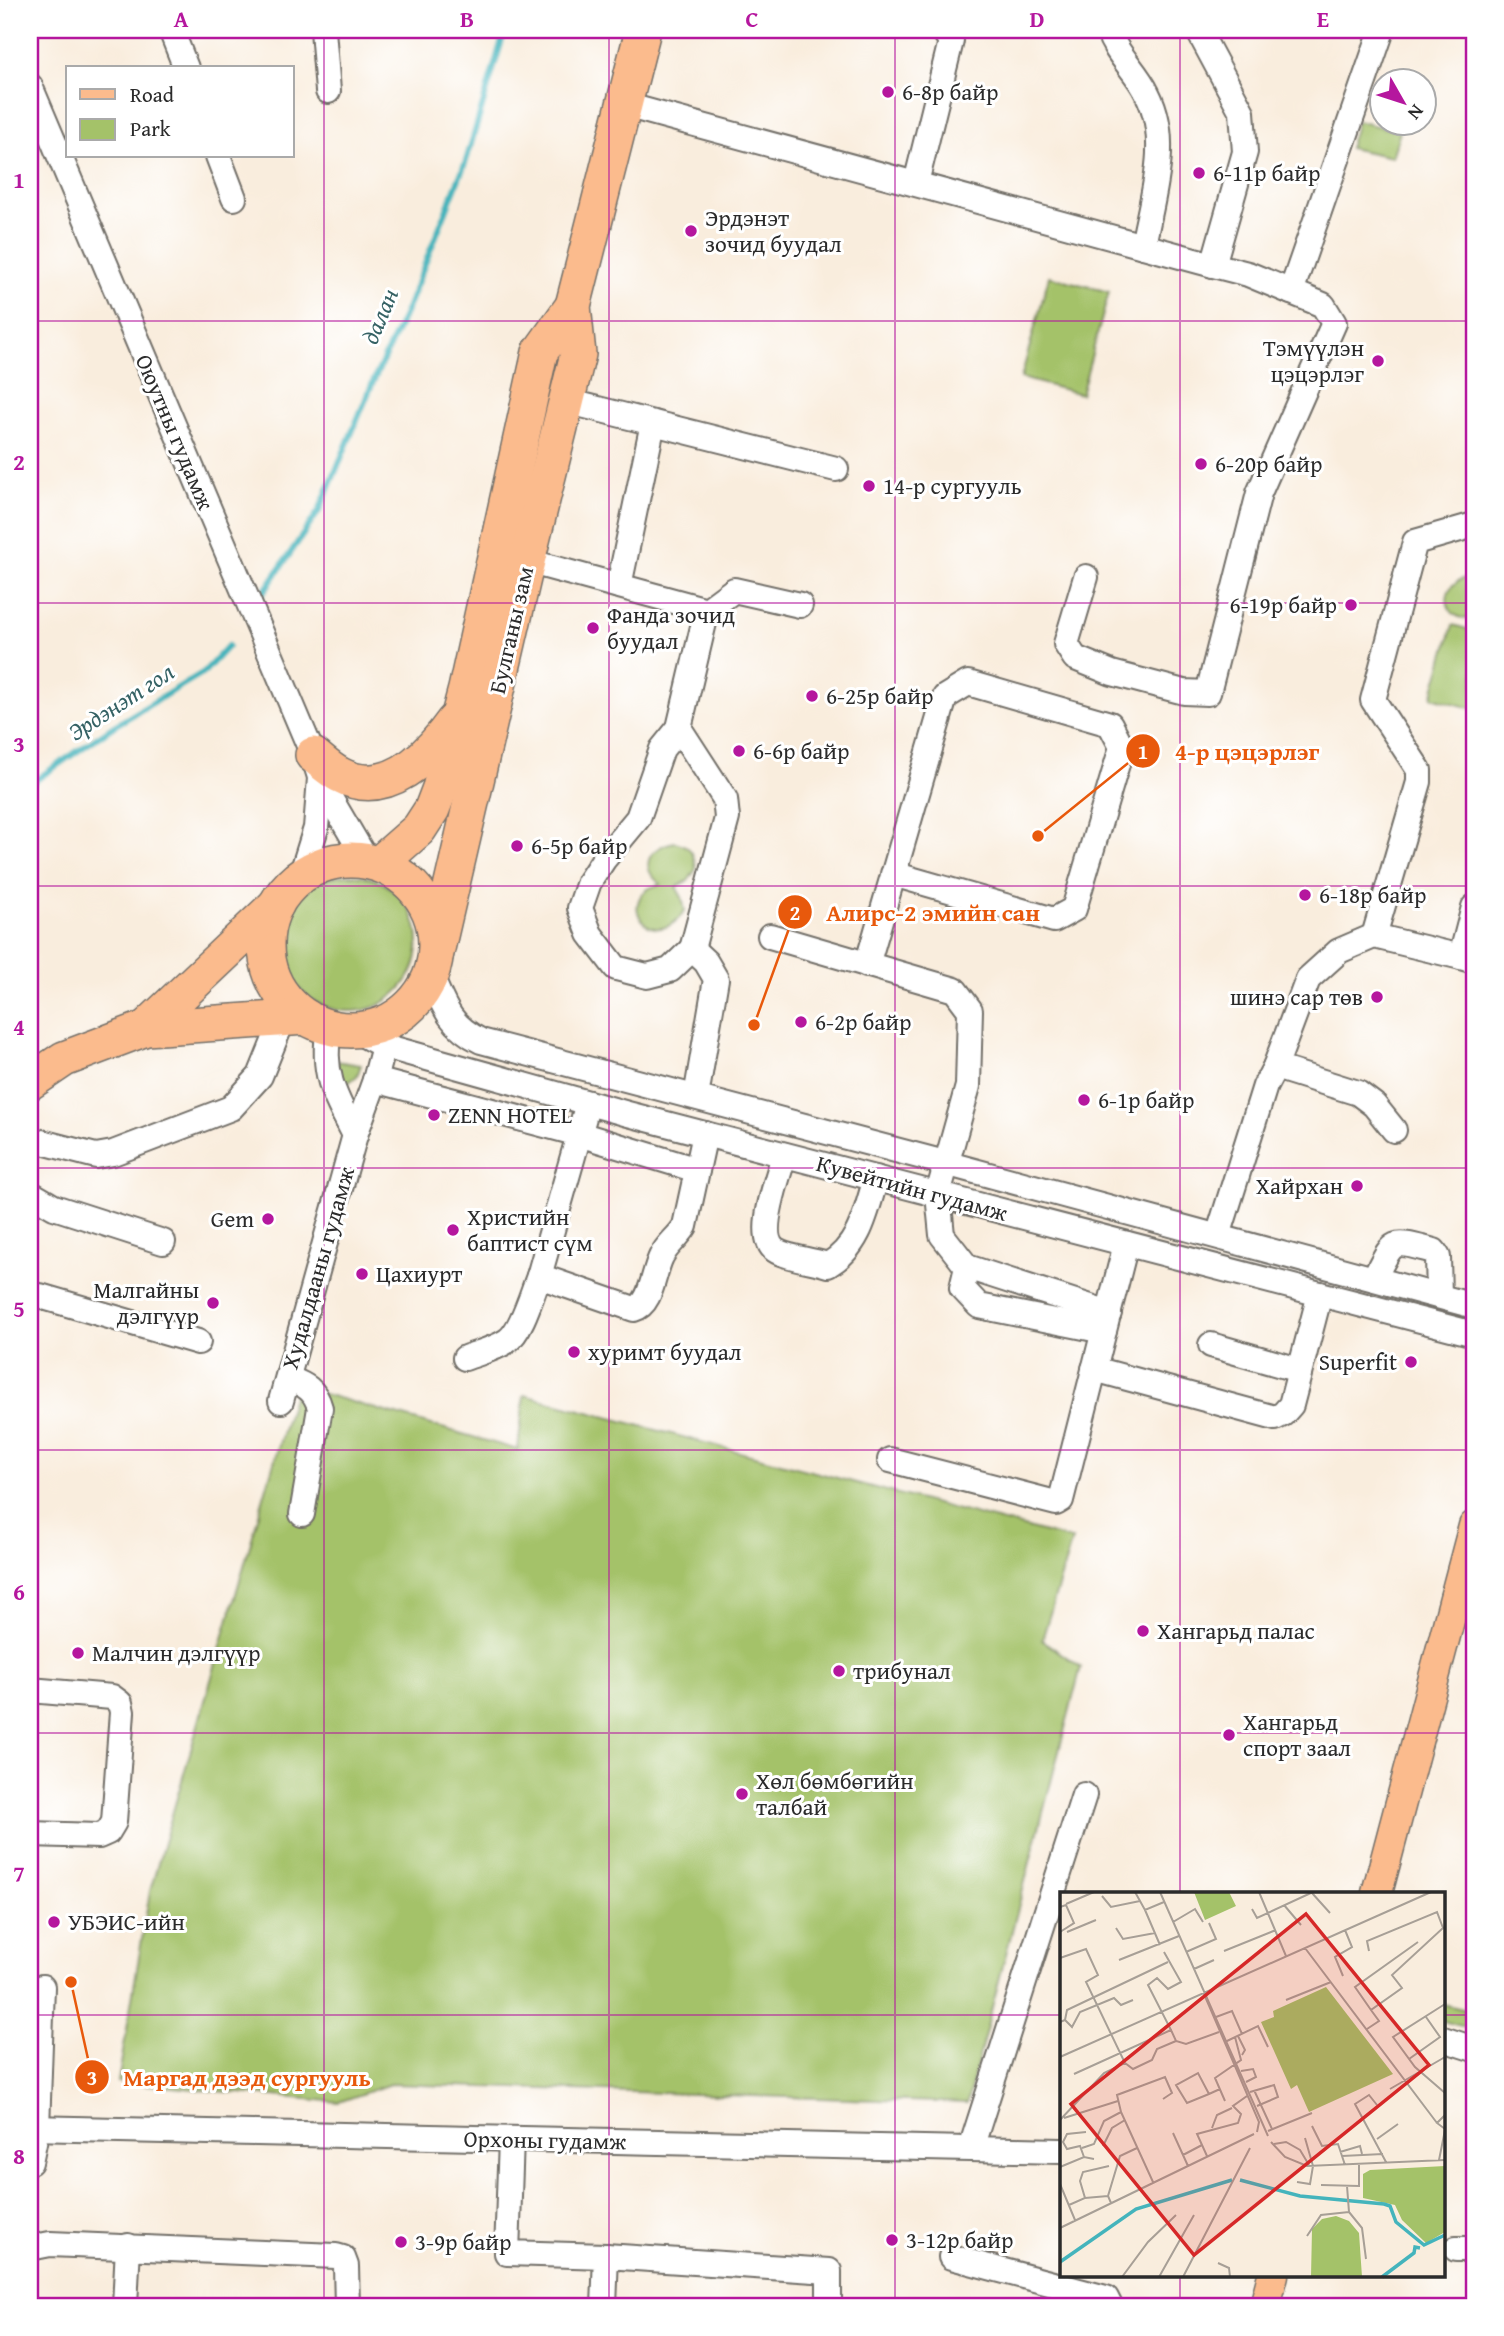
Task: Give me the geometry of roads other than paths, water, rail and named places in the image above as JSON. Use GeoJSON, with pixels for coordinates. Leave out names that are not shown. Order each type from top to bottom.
{"type":"FeatureCollection","features":[{"type":"Feature","properties":{"kind":"highway","name":"Булганы зам"},"geometry":{"type":"LineString","coordinates":[[433,965],[578,354],[573,306],[643,30]]}},
{"type":"Feature","properties":{"kind":"highway","name":"Булганы зам"},"geometry":{"type":"LineString","coordinates":[[373,862],[419,829],[432,809],[440,788],[460,712],[540,352],[573,306]]}},
{"type":"Feature","properties":{"kind":"highway"},"geometry":{"type":"LineString","coordinates":[[316,766],[362,782],[384,781],[414,766],[430,752],[460,712]]}},
{"type":"Feature","properties":{"kind":"highway"},"geometry":{"type":"LineString","coordinates":[[30,1082],[64,1059],[146,1028],[378,1026],[400,1014],[418,998],[433,965],[435,931],[429,909],[417,890],[400,874],[373,862],[344,860],[321,865],[301,876],[276,905],[146,1028]]}},
{"type":"Feature","properties":{"kind":"highway"},"geometry":{"type":"LineString","coordinates":[[276,905],[268,925],[266,946],[269,967],[277,987],[289,1004],[331,1028]]}},
{"type":"Feature","properties":{"kind":"main road"},"geometry":{"type":"LineString","coordinates":[[1377,1892],[1474,1526]]}},
{"type":"Feature","properties":{"kind":"main road"},"geometry":{"type":"LineString","coordinates":[[1265,2306],[1273,2276]]}},
{"type":"Feature","properties":{"kind":"street"},"geometry":{"type":"LineString","coordinates":[[171,30],[185,66]]}},
{"type":"Feature","properties":{"kind":"street"},"geometry":{"type":"LineString","coordinates":[[323,30],[328,91]]}},
{"type":"Feature","properties":{"kind":"street"},"geometry":{"type":"LineString","coordinates":[[916,183],[951,41],[943,30]]}},
{"type":"Feature","properties":{"kind":"street"},"geometry":{"type":"LineString","coordinates":[[1108,30],[1113,45],[1147,93],[1159,127],[1160,155],[1143,246]]}},
{"type":"Feature","properties":{"kind":"street"},"geometry":{"type":"LineString","coordinates":[[1198,30],[1242,112],[1245,152],[1213,265]]}},
{"type":"Feature","properties":{"kind":"street"},"geometry":{"type":"LineString","coordinates":[[1291,292],[1381,30]]}},
{"type":"Feature","properties":{"kind":"street","name":"Оюутны гудамж"},"geometry":{"type":"LineString","coordinates":[[30,86],[316,766],[373,862]]}},
{"type":"Feature","properties":{"kind":"street"},"geometry":{"type":"LineString","coordinates":[[625,105],[1248,274],[1323,305],[1334,323],[1259,492],[1208,693],[1184,692],[1112,673],[1075,658],[1066,643],[1086,577]]}},
{"type":"Feature","properties":{"kind":"street"},"geometry":{"type":"LineString","coordinates":[[220,158],[234,198]]}},
{"type":"Feature","properties":{"kind":"street"},"geometry":{"type":"LineString","coordinates":[[566,401],[836,469]]}},
{"type":"Feature","properties":{"kind":"street"},"geometry":{"type":"LineString","coordinates":[[619,586],[653,423]]}},
{"type":"Feature","properties":{"kind":"street"},"geometry":{"type":"LineString","coordinates":[[1374,936],[1419,782],[1419,770],[1373,700],[1415,542],[1474,525]]}},
{"type":"Feature","properties":{"kind":"street"},"geometry":{"type":"LineString","coordinates":[[527,561],[707,610]]}},
{"type":"Feature","properties":{"kind":"street"},"geometry":{"type":"LineString","coordinates":[[679,728],[724,799],[727,818],[692,950],[670,970],[647,976],[616,968],[590,934],[580,908],[589,882],[638,818],[662,749],[679,728],[707,610],[734,590],[800,605]]}},
{"type":"Feature","properties":{"kind":"street"},"geometry":{"type":"LineString","coordinates":[[867,965],[893,874],[944,697],[968,683],[1110,724],[1122,747],[1074,909],[1054,920],[893,874]]}},
{"type":"Feature","properties":{"kind":"street"},"geometry":{"type":"LineString","coordinates":[[301,876],[316,828],[316,766]]}},
{"type":"Feature","properties":{"kind":"street"},"geometry":{"type":"LineString","coordinates":[[1218,1236],[1265,1086],[1275,1067],[1308,979],[1339,951],[1374,936],[1468,959],[1474,907]]}},
{"type":"Feature","properties":{"kind":"street"},"geometry":{"type":"LineString","coordinates":[[770,936],[955,990],[970,1010],[968,1086],[938,1194],[942,1235],[967,1267],[1106,1322]]}},
{"type":"Feature","properties":{"kind":"street"},"geometry":{"type":"LineString","coordinates":[[692,950],[706,962],[716,979],[696,1097]]}},
{"type":"Feature","properties":{"kind":"street","name":"Кувейтийн гудамж"},"geometry":{"type":"LineString","coordinates":[[433,965],[449,1016],[464,1032],[481,1041],[1474,1306]]}},
{"type":"Feature","properties":{"kind":"street"},"geometry":{"type":"LineString","coordinates":[[30,1139],[96,1156],[113,1153],[231,1108],[260,1076],[331,1028]]}},
{"type":"Feature","properties":{"kind":"street","name":"Кувейтийн гудамж"},"geometry":{"type":"LineString","coordinates":[[331,1028],[587,1103],[1474,1334]]}},
{"type":"Feature","properties":{"kind":"street","name":"Худалдааны гудамж"},"geometry":{"type":"LineString","coordinates":[[302,1514],[320,1408],[317,1396],[307,1385],[284,1389],[355,1135],[375,1080],[331,1028]]}},
{"type":"Feature","properties":{"kind":"street","name":"Худалдааны гудамж"},"geometry":{"type":"LineString","coordinates":[[331,1028],[325,1051],[327,1070],[339,1104],[355,1135]]}},
{"type":"Feature","properties":{"kind":"street"},"geometry":{"type":"LineString","coordinates":[[1275,1067],[1358,1093],[1374,1105],[1394,1130]]}},
{"type":"Feature","properties":{"kind":"street"},"geometry":{"type":"LineString","coordinates":[[375,1080],[579,1134],[697,1170]]}},
{"type":"Feature","properties":{"kind":"street"},"geometry":{"type":"LineString","coordinates":[[465,1357],[505,1343],[517,1329],[539,1276],[587,1103]]}},
{"type":"Feature","properties":{"kind":"street"},"geometry":{"type":"LineString","coordinates":[[539,1276],[634,1309],[641,1307],[661,1257],[685,1226],[705,1134]]}},
{"type":"Feature","properties":{"kind":"street"},"geometry":{"type":"LineString","coordinates":[[784,1155],[765,1226],[767,1241],[776,1251],[828,1265],[842,1256],[860,1230],[876,1178]]}},
{"type":"Feature","properties":{"kind":"street"},"geometry":{"type":"LineString","coordinates":[[30,1193],[54,1207],[163,1242]]}},
{"type":"Feature","properties":{"kind":"street"},"geometry":{"type":"LineString","coordinates":[[1374,1278],[1391,1245],[1398,1242],[1434,1251],[1438,1257],[1439,1296]]}},
{"type":"Feature","properties":{"kind":"street"},"geometry":{"type":"LineString","coordinates":[[890,1460],[1056,1503],[1061,1500],[1126,1244]]}},
{"type":"Feature","properties":{"kind":"street"},"geometry":{"type":"LineString","coordinates":[[967,1267],[962,1288],[979,1306],[1106,1322]]}},
{"type":"Feature","properties":{"kind":"street"},"geometry":{"type":"LineString","coordinates":[[1094,1369],[1275,1418],[1291,1405],[1320,1294]]}},
{"type":"Feature","properties":{"kind":"street"},"geometry":{"type":"LineString","coordinates":[[30,1299],[40,1296],[198,1342]]}},
{"type":"Feature","properties":{"kind":"street"},"geometry":{"type":"LineString","coordinates":[[1211,1345],[1299,1370]]}},
{"type":"Feature","properties":{"kind":"street"},"geometry":{"type":"LineString","coordinates":[[30,1690],[112,1697],[120,1703],[122,1712],[114,1822],[108,1832],[99,1836],[30,1834]]}},
{"type":"Feature","properties":{"kind":"street"},"geometry":{"type":"LineString","coordinates":[[971,2148],[1084,1795]]}},
{"type":"Feature","properties":{"kind":"street"},"geometry":{"type":"LineString","coordinates":[[30,2162],[42,1987]]}},
{"type":"Feature","properties":{"kind":"street"},"geometry":{"type":"LineString","coordinates":[[1444,2039],[1474,2049]]}},
{"type":"Feature","properties":{"kind":"street","name":"Орхоны гудамж"},"geometry":{"type":"LineString","coordinates":[[34,2128],[1060,2151]]}},
{"type":"Feature","properties":{"kind":"street"},"geometry":{"type":"LineString","coordinates":[[511,2139],[507,2253],[606,2256],[829,2271],[829,2306]]}},
{"type":"Feature","properties":{"kind":"street"},"geometry":{"type":"LineString","coordinates":[[30,2248],[50,2244],[128,2246],[336,2256],[343,2258],[346,2266],[347,2306]]}},
{"type":"Feature","properties":{"kind":"street"},"geometry":{"type":"LineString","coordinates":[[125,2306],[128,2246]]}},
{"type":"Feature","properties":{"kind":"street"},"geometry":{"type":"LineString","coordinates":[[604,2306],[606,2256]]}},
{"type":"Feature","properties":{"kind":"street"},"geometry":{"type":"LineString","coordinates":[[951,2257],[1106,2298],[1110,2306]]}},
{"type":"Feature","properties":{"kind":"waterway","name":"далан"},"geometry":{"type":"LineString","coordinates":[[257,602],[319,511],[406,311],[466,161],[505,30]]}},
{"type":"Feature","properties":{"kind":"waterway","name":"Эрдэнэт гол"},"geometry":{"type":"LineString","coordinates":[[30,784],[114,726],[204,672],[228,646]]}},
{"type":"Feature","properties":{"kind":"place","name":"6-8р байр"},"geometry":{"type":"Point","coordinates":[888,92]}},
{"type":"Feature","properties":{"kind":"place","name":"6-11р байр"},"geometry":{"type":"Point","coordinates":[1199,173]}},
{"type":"Feature","properties":{"kind":"place","name":"Эрдэнэт зочид буудал"},"geometry":{"type":"Point","coordinates":[691,231]}},
{"type":"Feature","properties":{"kind":"place","name":"Тэмүүлэн цэцэрлэг"},"geometry":{"type":"Point","coordinates":[1378,361]}},
{"type":"Feature","properties":{"kind":"place","name":"6-20р байр"},"geometry":{"type":"Point","coordinates":[1201,464]}},
{"type":"Feature","properties":{"kind":"place","name":"14-р сургууль"},"geometry":{"type":"Point","coordinates":[869,486]}},
{"type":"Feature","properties":{"kind":"place","name":"6-19р байр"},"geometry":{"type":"Point","coordinates":[1351,605]}},
{"type":"Feature","properties":{"kind":"place","name":"Фанда зочид буудал"},"geometry":{"type":"Point","coordinates":[593,628]}},
{"type":"Feature","properties":{"kind":"place","name":"6-25р байр"},"geometry":{"type":"Point","coordinates":[812,696]}},
{"type":"Feature","properties":{"kind":"place","name":"6-6р байр"},"geometry":{"type":"Point","coordinates":[739,751]}},
{"type":"Feature","properties":{"kind":"place","name":"4-р цэцэрлэг"},"geometry":{"type":"Point","coordinates":[1038,836]}},
{"type":"Feature","properties":{"kind":"place","name":"6-5р байр"},"geometry":{"type":"Point","coordinates":[517,846]}},
{"type":"Feature","properties":{"kind":"place","name":"6-18р байр"},"geometry":{"type":"Point","coordinates":[1305,895]}},
{"type":"Feature","properties":{"kind":"place","name":"шинэ сар төв"},"geometry":{"type":"Point","coordinates":[1377,997]}},
{"type":"Feature","properties":{"kind":"place","name":"6-2р байр"},"geometry":{"type":"Point","coordinates":[801,1022]}},
{"type":"Feature","properties":{"kind":"place","name":"Aлирс-2 эмийн сан"},"geometry":{"type":"Point","coordinates":[754,1025]}},
{"type":"Feature","properties":{"kind":"place","name":"6-1р байр"},"geometry":{"type":"Point","coordinates":[1084,1100]}},
{"type":"Feature","properties":{"kind":"place","name":"ZENN HOTEL"},"geometry":{"type":"Point","coordinates":[434,1115]}},
{"type":"Feature","properties":{"kind":"place","name":"Хайрхан"},"geometry":{"type":"Point","coordinates":[1357,1186]}},
{"type":"Feature","properties":{"kind":"place","name":"Gem"},"geometry":{"type":"Point","coordinates":[268,1219]}},
{"type":"Feature","properties":{"kind":"place","name":"Христийн баптист сүм"},"geometry":{"type":"Point","coordinates":[453,1230]}},
{"type":"Feature","properties":{"kind":"place","name":"Цахиурт"},"geometry":{"type":"Point","coordinates":[362,1274]}},
{"type":"Feature","properties":{"kind":"place","name":"Малгайны дэлгүүр"},"geometry":{"type":"Point","coordinates":[213,1303]}},
{"type":"Feature","properties":{"kind":"place","name":"хуримт буудал"},"geometry":{"type":"Point","coordinates":[574,1352]}},
{"type":"Feature","properties":{"kind":"place","name":"Superfit"},"geometry":{"type":"Point","coordinates":[1411,1362]}},
{"type":"Feature","properties":{"kind":"place","name":"Хангарьд палас"},"geometry":{"type":"Point","coordinates":[1143,1631]}},
{"type":"Feature","properties":{"kind":"place","name":"Малчин дэлгүүр"},"geometry":{"type":"Point","coordinates":[78,1653]}},
{"type":"Feature","properties":{"kind":"place","name":"трибунал"},"geometry":{"type":"Point","coordinates":[839,1671]}},
{"type":"Feature","properties":{"kind":"place","name":"Хангарьд спорт заал"},"geometry":{"type":"Point","coordinates":[1229,1735]}},
{"type":"Feature","properties":{"kind":"place","name":"Хөл бөмбөгийн талбай"},"geometry":{"type":"Point","coordinates":[742,1794]}},
{"type":"Feature","properties":{"kind":"place","name":"УБЭИС-ийн"},"geometry":{"type":"Point","coordinates":[54,1922]}},
{"type":"Feature","properties":{"kind":"place","name":"Маргад дээд сургууль"},"geometry":{"type":"Point","coordinates":[71,1982]}},
{"type":"Feature","properties":{"kind":"place","name":"3-12р байр"},"geometry":{"type":"Point","coordinates":[892,2240]}},
{"type":"Feature","properties":{"kind":"place","name":"3-9р байр"},"geometry":{"type":"Point","coordinates":[401,2242]}}]}
